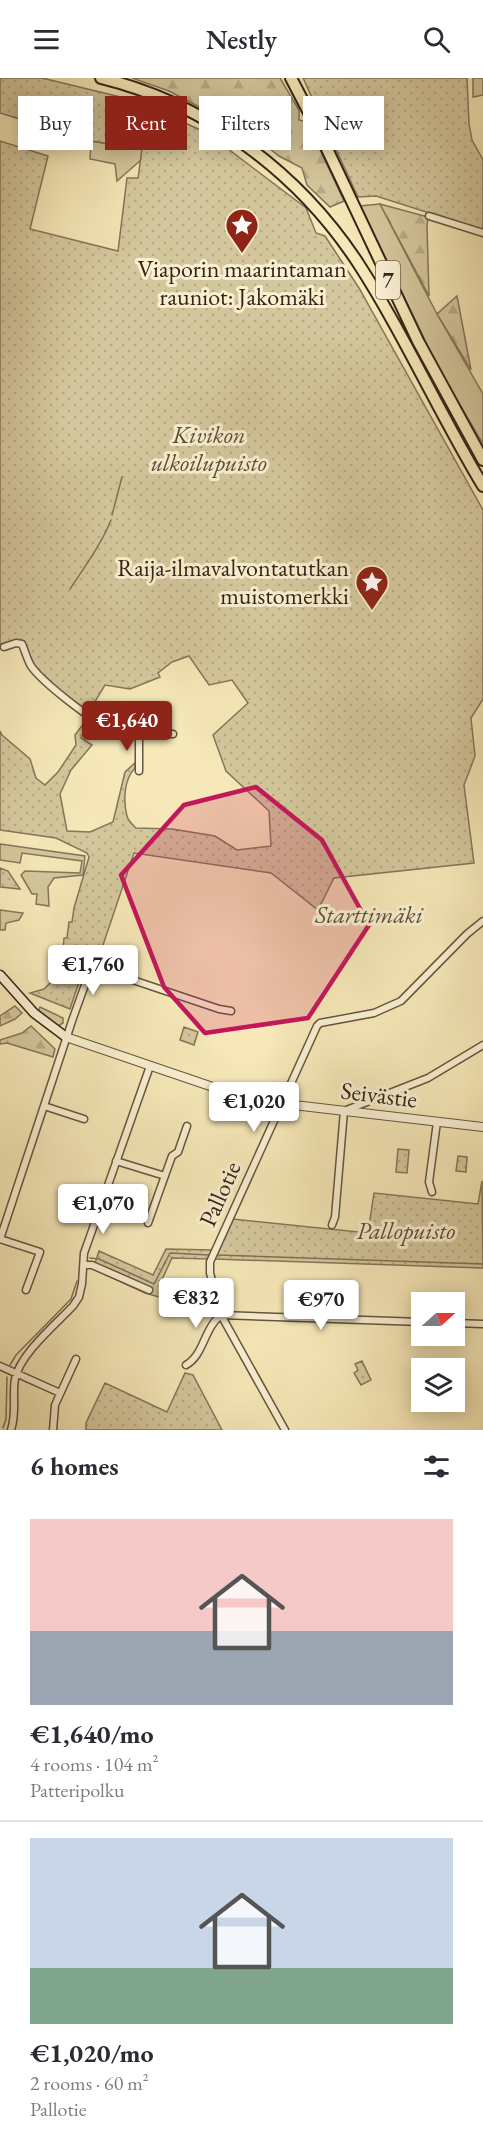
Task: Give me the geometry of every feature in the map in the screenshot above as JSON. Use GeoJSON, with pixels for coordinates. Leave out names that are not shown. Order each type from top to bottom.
{"type":"FeatureCollection","features":[{"type":"Feature","properties":{"kind":"highway","name":"7"},"geometry":{"type":"LineString","coordinates":[[101,78],[158,97],[200,116],[259,155],[306,197],[365,274],[483,486]]}},
{"type":"Feature","properties":{"kind":"highway","name":"7"},"geometry":{"type":"LineString","coordinates":[[291,78],[402,310],[483,460]]}},
{"type":"Feature","properties":{"kind":"main road"},"geometry":{"type":"LineString","coordinates":[[0,975],[34,1013],[66,1037]]}},
{"type":"Feature","properties":{"kind":"street"},"geometry":{"type":"LineString","coordinates":[[429,216],[483,233]]}},
{"type":"Feature","properties":{"kind":"street"},"geometry":{"type":"LineString","coordinates":[[2,647],[10,648],[21,644],[36,671],[91,718],[113,730],[139,734],[173,734]]}},
{"type":"Feature","properties":{"kind":"street"},"geometry":{"type":"LineString","coordinates":[[139,734],[139,771]]}},
{"type":"Feature","properties":{"kind":"street","name":"Pallotie"},"geometry":{"type":"LineString","coordinates":[[285,1430],[221,1315],[210,1273],[210,1262],[317,1026],[320,1023],[374,1013],[401,1001],[467,934],[483,921]]}},
{"type":"Feature","properties":{"kind":"street"},"geometry":{"type":"LineString","coordinates":[[26,1290],[40,1252],[0,1239],[89,973],[95,968],[231,1011]]}},
{"type":"Feature","properties":{"kind":"street","name":"Seivästie"},"geometry":{"type":"LineString","coordinates":[[66,1037],[261,1102],[483,1127]]}},
{"type":"Feature","properties":{"kind":"street"},"geometry":{"type":"LineString","coordinates":[[332,1225],[335,1217],[344,1111],[428,1078],[483,1045]]}},
{"type":"Feature","properties":{"kind":"street"},"geometry":{"type":"LineString","coordinates":[[11,1430],[15,1413],[16,1374],[27,1355],[79,1297],[84,1253],[150,1066]]}},
{"type":"Feature","properties":{"kind":"street"},"geometry":{"type":"LineString","coordinates":[[44,1107],[84,1119]]}},
{"type":"Feature","properties":{"kind":"street"},"geometry":{"type":"LineString","coordinates":[[432,1192],[429,1182],[437,1122]]}},
{"type":"Feature","properties":{"kind":"street"},"geometry":{"type":"LineString","coordinates":[[148,1223],[172,1156],[178,1152],[187,1126]]}},
{"type":"Feature","properties":{"kind":"street"},"geometry":{"type":"LineString","coordinates":[[116,1161],[165,1176]]}},
{"type":"Feature","properties":{"kind":"street"},"geometry":{"type":"LineString","coordinates":[[86,1265],[92,1265],[149,1290]]}},
{"type":"Feature","properties":{"kind":"street"},"geometry":{"type":"LineString","coordinates":[[186,1365],[194,1361],[212,1323],[221,1315],[411,1322]]}},
{"type":"Feature","properties":{"kind":"street"},"geometry":{"type":"LineString","coordinates":[[465,1323],[483,1324]]}},
{"type":"Feature","properties":{"kind":"street"},"geometry":{"type":"LineString","coordinates":[[53,1430],[54,1408],[76,1359]]}},
{"type":"Feature","properties":{"kind":"street"},"geometry":{"type":"LineString","coordinates":[[0,1366],[60,1393]]}},
{"type":"Feature","properties":{"kind":"highlighted area"},"geometry":{"type":"Polygon","coordinates":[[[256,787],[322,840],[369,925],[308,1018],[205,1033],[164,987],[121,875],[184,805],[256,787]]]}},
{"type":"Feature","properties":{"kind":"green space","name":"Kivikon ulkoilupuisto"},"geometry":{"type":"Polygon","coordinates":[[[0,78],[42,78],[116,96],[105,96],[105,143],[93,141],[93,96],[18,96],[18,119],[0,113],[0,78]]]}},
{"type":"Feature","properties":{"kind":"green space"},"geometry":{"type":"Polygon","coordinates":[[[132,78],[280,78],[291,96],[199,96],[199,107],[187,101],[187,96],[178,96],[132,78]]]}},
{"type":"Feature","properties":{"kind":"green space"},"geometry":{"type":"Polygon","coordinates":[[[303,78],[467,78],[472,140],[483,160],[483,230],[376,196],[358,197],[336,150],[384,150],[384,96],[311,96],[303,78]]]}},
{"type":"Feature","properties":{"kind":"green space"},"geometry":{"type":"Polygon","coordinates":[[[473,78],[483,78],[483,95],[473,97],[473,78]]]}},
{"type":"Feature","properties":{"kind":"green space"},"geometry":{"type":"Polygon","coordinates":[[[291,97],[299,110],[299,120],[303,121],[303,150],[320,150],[344,201],[330,207],[307,185],[302,168],[271,150],[291,150],[291,97]]]}},
{"type":"Feature","properties":{"kind":"green space","name":"Kivikon ulkoilupuisto"},"geometry":{"type":"Polygon","coordinates":[[[187,124],[199,129],[199,150],[229,150],[306,208],[316,233],[325,236],[359,288],[483,510],[483,699],[471,718],[475,756],[464,785],[474,863],[334,878],[318,910],[271,873],[134,853],[97,963],[84,967],[70,1009],[30,993],[44,989],[61,972],[64,938],[67,938],[69,922],[72,922],[89,857],[87,853],[56,838],[0,830],[0,731],[30,759],[36,778],[45,785],[58,772],[76,745],[75,735],[84,723],[89,724],[81,738],[92,745],[71,770],[60,794],[67,831],[90,832],[113,822],[125,772],[136,762],[127,784],[125,797],[128,818],[136,828],[172,829],[215,836],[237,850],[271,846],[269,811],[226,771],[213,735],[248,703],[232,680],[209,685],[189,656],[172,662],[158,673],[160,677],[130,689],[105,685],[88,713],[37,670],[22,641],[0,644],[0,141],[18,147],[18,150],[29,150],[48,156],[30,229],[118,251],[127,178],[138,178],[142,150],[187,150],[187,124]]]}},
{"type":"Feature","properties":{"kind":"green space"},"geometry":{"type":"Polygon","coordinates":[[[93,141],[105,143],[105,150],[142,150],[141,160],[117,181],[115,164],[90,159],[93,141]]]}},
{"type":"Feature","properties":{"kind":"green space"},"geometry":{"type":"Polygon","coordinates":[[[380,204],[437,314],[483,394],[483,444],[439,369],[360,206],[380,204]]]}},
{"type":"Feature","properties":{"kind":"green space"},"geometry":{"type":"Polygon","coordinates":[[[380,204],[428,217],[429,296],[380,204]]]}},
{"type":"Feature","properties":{"kind":"green space"},"geometry":{"type":"Polygon","coordinates":[[[457,296],[471,370],[437,314],[457,296]]]}},
{"type":"Feature","properties":{"kind":"green space"},"geometry":{"type":"Polygon","coordinates":[[[0,844],[85,856],[83,875],[54,878],[48,887],[49,906],[36,904],[37,894],[32,894],[21,875],[25,871],[80,873],[82,861],[22,853],[20,863],[0,860],[0,844]]]}},
{"type":"Feature","properties":{"kind":"green space"},"geometry":{"type":"Polygon","coordinates":[[[0,868],[8,871],[20,889],[0,887],[0,868]]]}},
{"type":"Feature","properties":{"kind":"green space"},"geometry":{"type":"Polygon","coordinates":[[[0,910],[23,913],[19,920],[6,923],[5,930],[0,930],[0,910]]]}},
{"type":"Feature","properties":{"kind":"green space"},"geometry":{"type":"Polygon","coordinates":[[[15,1006],[22,1013],[0,1026],[0,1016],[15,1006]]]}},
{"type":"Feature","properties":{"kind":"green space"},"geometry":{"type":"Polygon","coordinates":[[[40,1007],[63,1018],[63,1023],[58,1026],[38,1012],[40,1007]]]}},
{"type":"Feature","properties":{"kind":"green space"},"geometry":{"type":"Polygon","coordinates":[[[31,1026],[55,1049],[53,1057],[7,1043],[0,1044],[0,1040],[22,1033],[31,1026]]]}},
{"type":"Feature","properties":{"kind":"green space"},"geometry":{"type":"Polygon","coordinates":[[[184,1027],[198,1032],[194,1045],[180,1040],[184,1027]]]}},
{"type":"Feature","properties":{"kind":"green space"},"geometry":{"type":"Polygon","coordinates":[[[398,1149],[409,1150],[407,1173],[396,1172],[398,1149]]]}},
{"type":"Feature","properties":{"kind":"green space"},"geometry":{"type":"Polygon","coordinates":[[[458,1156],[467,1157],[466,1172],[456,1171],[458,1156]]]}},
{"type":"Feature","properties":{"kind":"green space","name":"Pallopuisto"},"geometry":{"type":"Polygon","coordinates":[[[482,1181],[483,1268],[215,1259],[233,1219],[368,1233],[374,1193],[478,1204],[482,1181]]]}},
{"type":"Feature","properties":{"kind":"green space"},"geometry":{"type":"Polygon","coordinates":[[[166,1249],[212,1250],[208,1259],[172,1258],[159,1286],[208,1300],[214,1297],[213,1312],[145,1293],[93,1269],[99,1251],[153,1275],[166,1249]]]}},
{"type":"Feature","properties":{"kind":"green space"},"geometry":{"type":"Polygon","coordinates":[[[362,1361],[371,1380],[361,1385],[354,1373],[358,1370],[355,1364],[362,1361]]]}},
{"type":"Feature","properties":{"kind":"green space"},"geometry":{"type":"Polygon","coordinates":[[[185,1373],[193,1375],[222,1430],[86,1430],[86,1423],[105,1383],[167,1412],[185,1373]]]}},
{"type":"Feature","properties":{"kind":"waterway"},"geometry":{"type":"LineString","coordinates":[[112,515],[122,477]]}},
{"type":"Feature","properties":{"kind":"waterway"},"geometry":{"type":"LineString","coordinates":[[70,589],[98,546],[111,520]]}},
{"type":"Feature","properties":{"kind":"waterway"},"geometry":{"type":"LineString","coordinates":[[90,1258],[99,1259],[154,1284],[170,1253],[209,1255]]}},
{"type":"Feature","properties":{"kind":"waterway"},"geometry":{"type":"LineString","coordinates":[[217,1255],[483,1264]]}},
{"type":"Feature","properties":{"kind":"waterway"},"geometry":{"type":"LineString","coordinates":[[10,1365],[16,1355],[71,1299],[77,1281]]}},
{"type":"Feature","properties":{"kind":"waterway"},"geometry":{"type":"LineString","coordinates":[[3,1428],[6,1419],[7,1377]]}},
{"type":"Feature","properties":{"kind":"place","name":"Viaporin maarintaman rauniot: Jakomäki"},"geometry":{"type":"Point","coordinates":[242,254]}},
{"type":"Feature","properties":{"kind":"place","name":"Raija-ilmavalvontatutkan muistomerkki"},"geometry":{"type":"Point","coordinates":[372,611]}},
{"type":"Feature","properties":{"kind":"park label","name":"Starttimäki"},"geometry":{"type":"Point","coordinates":[369,915]}}]}
